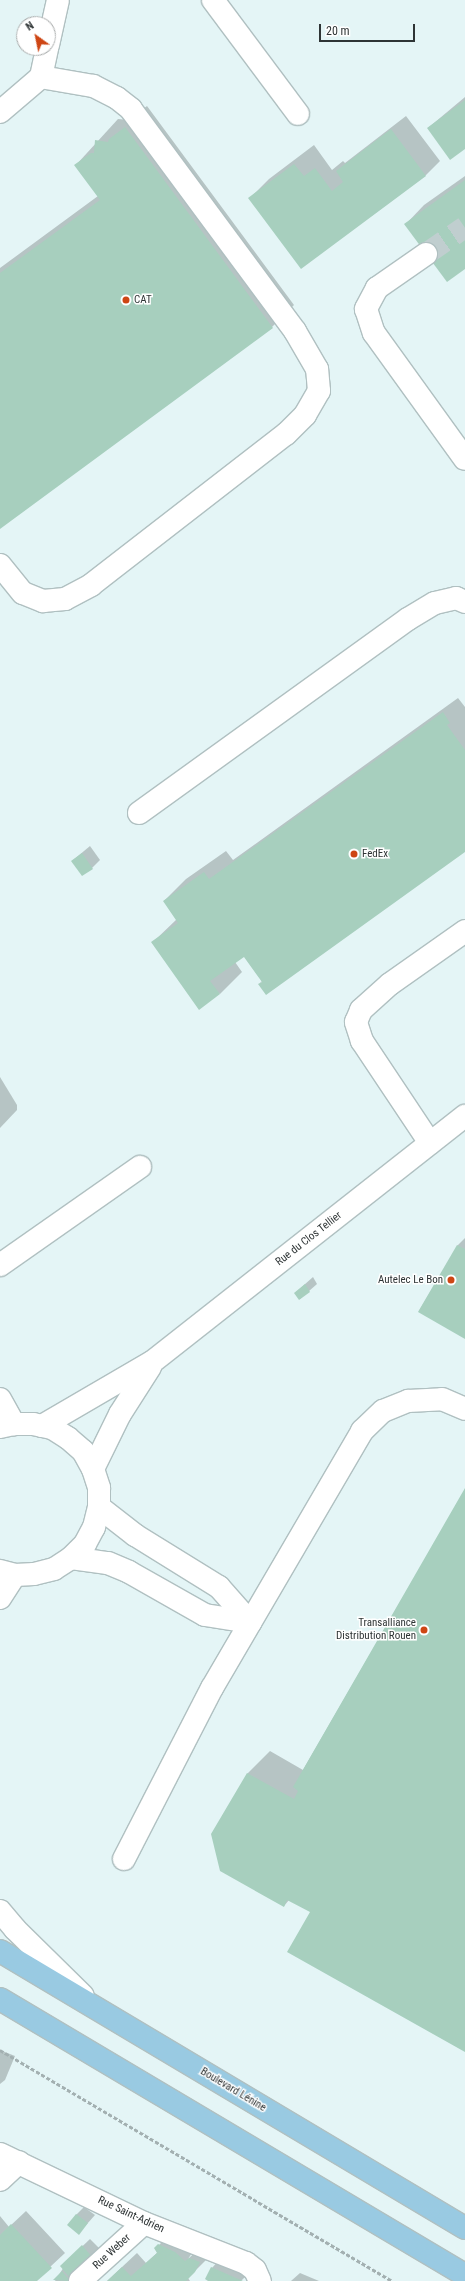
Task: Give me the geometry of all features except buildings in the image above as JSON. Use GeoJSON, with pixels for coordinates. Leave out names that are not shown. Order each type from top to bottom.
{"type":"FeatureCollection","features":[{"type":"Feature","properties":{"kind":"main road","name":"Boulevard Lénine"},"geometry":{"type":"LineString","coordinates":[[0,1951],[465,2228]]}},
{"type":"Feature","properties":{"kind":"main road"},"geometry":{"type":"LineString","coordinates":[[0,1999],[465,2275]]}},
{"type":"Feature","properties":{"kind":"street"},"geometry":{"type":"LineString","coordinates":[[55,16],[58,0]]}},
{"type":"Feature","properties":{"kind":"street"},"geometry":{"type":"LineString","coordinates":[[213,0],[298,114]]}},
{"type":"Feature","properties":{"kind":"street"},"geometry":{"type":"LineString","coordinates":[[0,112],[41,77],[46,56]]}},
{"type":"Feature","properties":{"kind":"street"},"geometry":{"type":"LineString","coordinates":[[0,565],[23,593],[43,601],[65,599],[92,585],[286,434],[305,415],[318,392],[317,369],[295,331],[131,109],[117,98],[93,86],[41,77]]}},
{"type":"Feature","properties":{"kind":"street"},"geometry":{"type":"LineString","coordinates":[[426,254],[378,288],[366,309],[374,333],[465,459]]}},
{"type":"Feature","properties":{"kind":"street"},"geometry":{"type":"LineString","coordinates":[[139,813],[408,619],[435,603],[456,598],[465,602]]}},
{"type":"Feature","properties":{"kind":"street"},"geometry":{"type":"LineString","coordinates":[[430,1143],[362,1041],[356,1022],[361,1010],[390,984],[465,931]]}},
{"type":"Feature","properties":{"kind":"street","name":"Rue du Clos Tellier"},"geometry":{"type":"LineString","coordinates":[[42,1426],[152,1362],[465,1116]]}},
{"type":"Feature","properties":{"kind":"street"},"geometry":{"type":"LineString","coordinates":[[0,1265],[140,1167]]}},
{"type":"Feature","properties":{"kind":"street","name":"Rue du Clos Tellier"},"geometry":{"type":"LineString","coordinates":[[93,1469],[120,1414],[152,1362]]}},
{"type":"Feature","properties":{"kind":"street"},"geometry":{"type":"LineString","coordinates":[[0,1398],[7,1425],[42,1426],[68,1438],[83,1451],[93,1469],[98,1488],[99,1507],[94,1527],[85,1544],[71,1558],[54,1569],[34,1574],[7,1573],[0,1598]]}},
{"type":"Feature","properties":{"kind":"street"},"geometry":{"type":"LineString","coordinates":[[124,1859],[250,1622],[362,1431],[382,1411],[408,1401],[442,1400],[465,1409]]}},
{"type":"Feature","properties":{"kind":"street"},"geometry":{"type":"LineString","coordinates":[[99,1507],[135,1535],[219,1587],[250,1622]]}},
{"type":"Feature","properties":{"kind":"street"},"geometry":{"type":"LineString","coordinates":[[71,1558],[108,1563],[128,1572],[204,1615],[250,1622]]}},
{"type":"Feature","properties":{"kind":"street"},"geometry":{"type":"LineString","coordinates":[[0,1911],[15,1929],[94,2007]]}},
{"type":"Feature","properties":{"kind":"street"},"geometry":{"type":"LineString","coordinates":[[0,2180],[10,2158]]}},
{"type":"Feature","properties":{"kind":"street","name":"Rue Saint-Adrien"},"geometry":{"type":"LineString","coordinates":[[10,2158],[144,2223],[246,2264],[256,2270],[260,2279]]}},
{"type":"Feature","properties":{"kind":"street","name":"Rue Weber"},"geometry":{"type":"LineString","coordinates":[[80,2281],[144,2223]]}},
{"type":"Feature","properties":{"kind":"path"},"geometry":{"type":"LineString","coordinates":[[0,2050],[392,2281]]}},
{"type":"Feature","properties":{"kind":"tunnel"},"geometry":{"type":"LineString","coordinates":[[426,254],[465,227]]}},
{"type":"Feature","properties":{"kind":"place","name":"CAT"},"geometry":{"type":"Point","coordinates":[126,300]}},
{"type":"Feature","properties":{"kind":"place","name":"FedEx"},"geometry":{"type":"Point","coordinates":[354,854]}},
{"type":"Feature","properties":{"kind":"place","name":"Autelec Le Bon"},"geometry":{"type":"Point","coordinates":[451,1280]}},
{"type":"Feature","properties":{"kind":"place","name":"Transalliance Distribution Rouen"},"geometry":{"type":"Point","coordinates":[424,1630]}}]}
